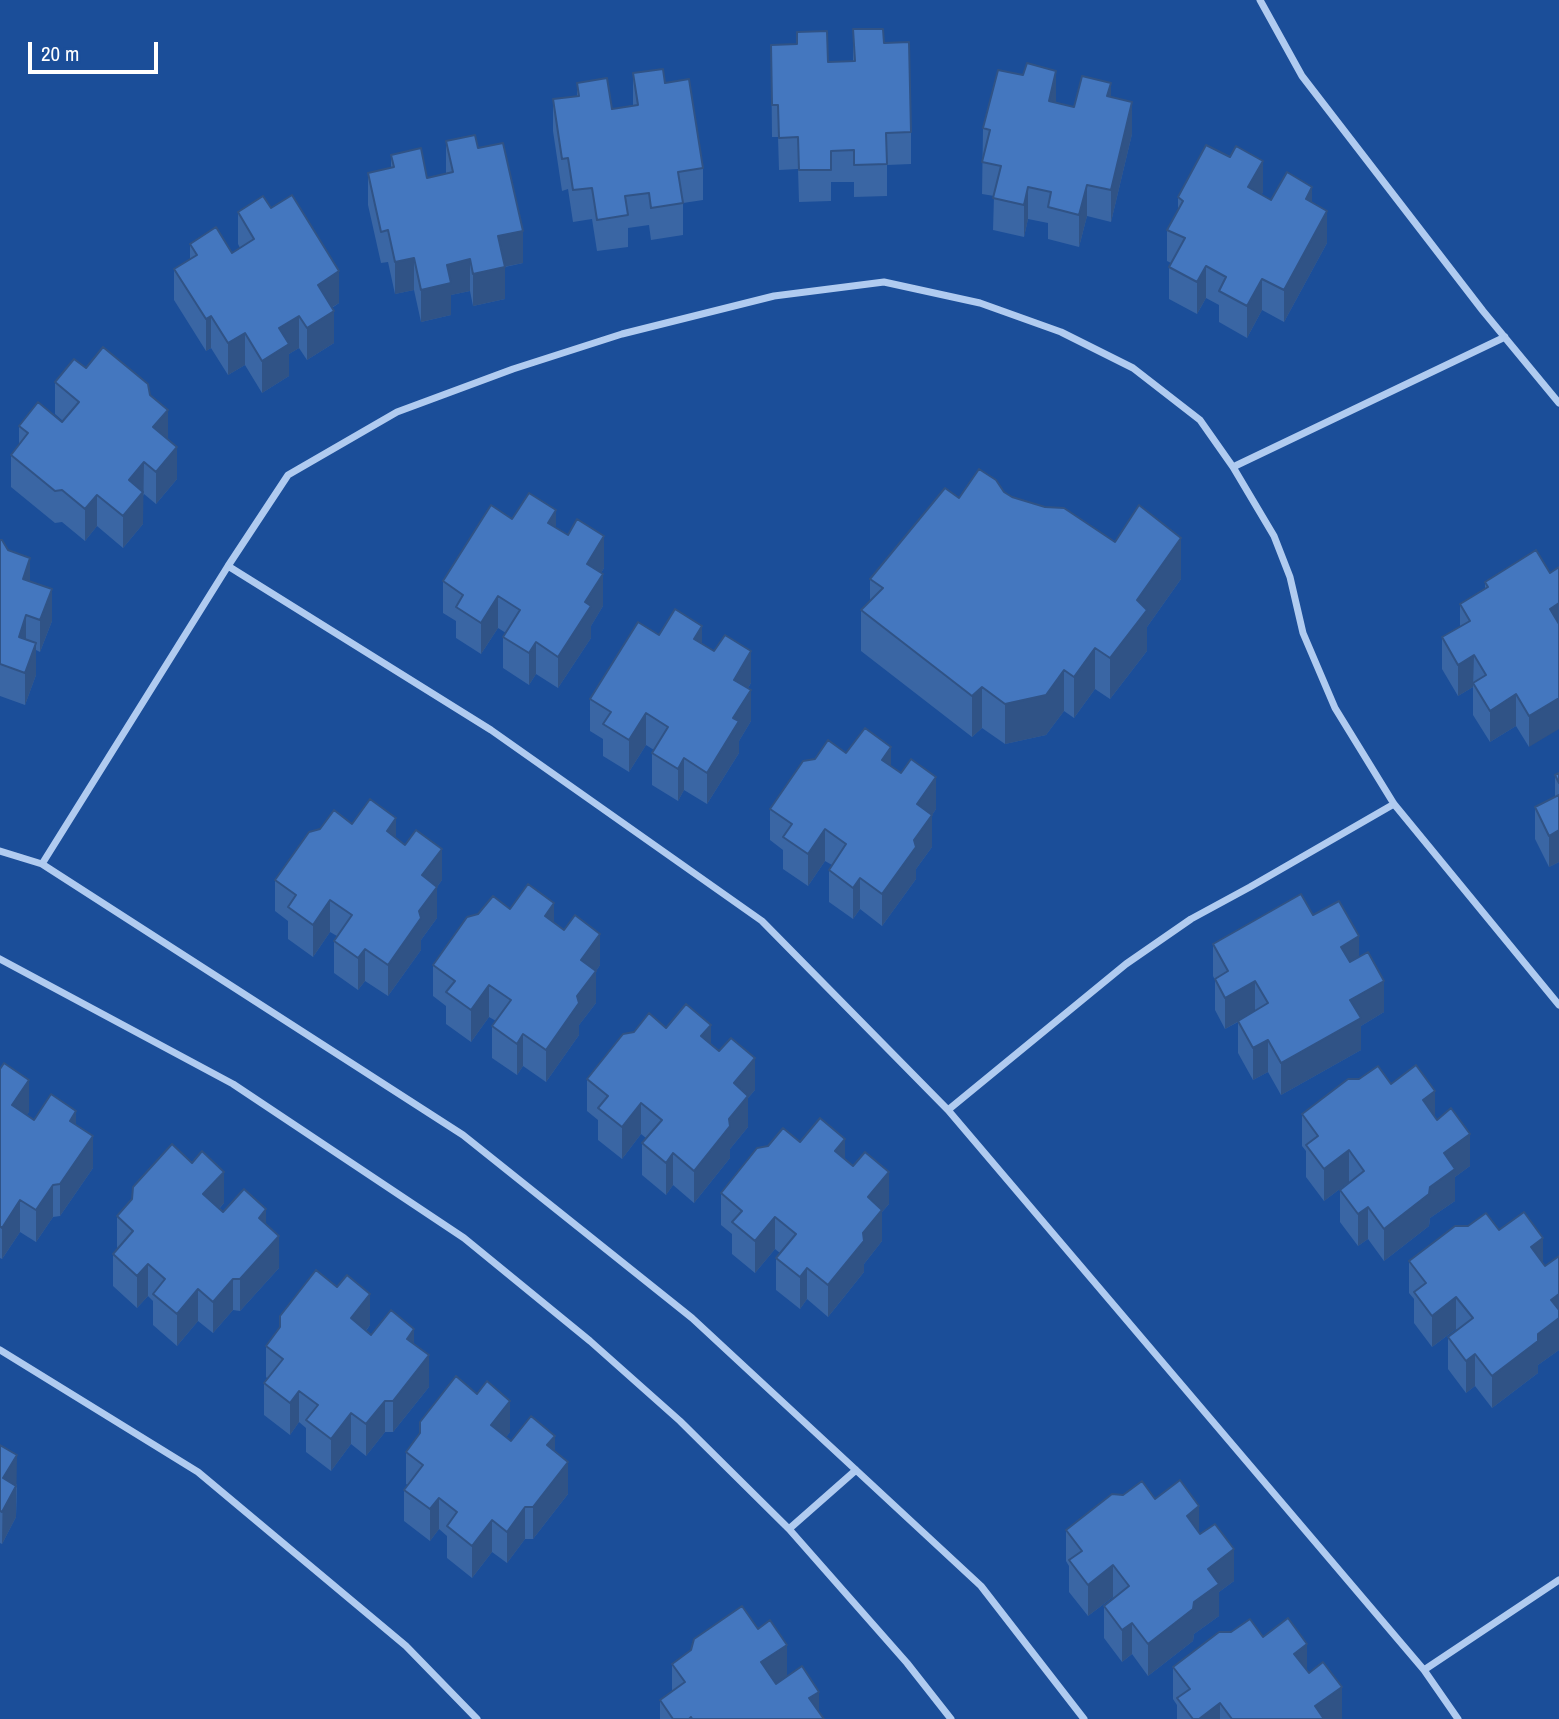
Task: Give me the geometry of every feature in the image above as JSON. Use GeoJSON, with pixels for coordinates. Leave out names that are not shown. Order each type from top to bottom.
{"type":"FeatureCollection","features":[{"type":"Feature","properties":{"kind":"street"},"geometry":{"type":"LineString","coordinates":[[1260,0],[1302,76],[1483,311],[1559,403]]}},
{"type":"Feature","properties":{"kind":"street"},"geometry":{"type":"LineString","coordinates":[[42,864],[288,475],[397,412],[513,369],[622,334],[774,296],[884,282],[980,303],[1061,332],[1133,368],[1200,421],[1233,467],[1274,536],[1290,577],[1303,633],[1335,708],[1394,804],[1559,1004]]}},
{"type":"Feature","properties":{"kind":"street"},"geometry":{"type":"LineString","coordinates":[[1233,467],[1505,337]]}},
{"type":"Feature","properties":{"kind":"street"},"geometry":{"type":"LineString","coordinates":[[228,566],[491,730],[762,921],[948,1110],[1424,1670],[1458,1719]]}},
{"type":"Feature","properties":{"kind":"street"},"geometry":{"type":"LineString","coordinates":[[948,1110],[1126,964],[1191,919],[1394,804]]}},
{"type":"Feature","properties":{"kind":"street"},"geometry":{"type":"LineString","coordinates":[[0,851],[42,864],[463,1135],[692,1318],[981,1586],[1084,1719]]}},
{"type":"Feature","properties":{"kind":"street"},"geometry":{"type":"LineString","coordinates":[[0,959],[233,1084],[464,1238],[590,1341],[680,1421],[789,1529],[907,1663],[951,1719]]}},
{"type":"Feature","properties":{"kind":"street"},"geometry":{"type":"LineString","coordinates":[[0,1350],[198,1472],[406,1646],[477,1719]]}},
{"type":"Feature","properties":{"kind":"street"},"geometry":{"type":"LineString","coordinates":[[789,1529],[856,1470]]}},
{"type":"Feature","properties":{"kind":"street"},"geometry":{"type":"LineString","coordinates":[[1424,1670],[1559,1580]]}},
{"type":"Feature","properties":{"kind":"building"},"geometry":{"type":"Polygon","coordinates":[[[853,29],[883,29],[884,43],[909,42],[911,132],[886,133],[887,164],[854,165],[854,150],[831,151],[831,170],[799,170],[798,137],[779,138],[778,105],[772,105],[771,45],[797,44],[797,32],[827,31],[828,62],[855,61],[853,29]]]}},
{"type":"Feature","properties":{"kind":"building"},"geometry":{"type":"Polygon","coordinates":[[[1027,63],[1056,71],[1049,101],[1074,107],[1082,76],[1111,83],[1107,96],[1132,102],[1111,190],[1087,185],[1079,215],[1048,207],[1051,192],[1028,187],[1024,205],[993,198],[1001,166],[982,162],[990,130],[983,128],[998,70],[1023,75],[1027,63]]]}},
{"type":"Feature","properties":{"kind":"building"},"geometry":{"type":"Polygon","coordinates":[[[663,69],[665,83],[689,79],[703,168],[678,172],[683,203],[651,208],[649,193],[625,196],[628,215],[597,220],[592,188],[573,190],[568,158],[562,159],[553,99],[579,96],[577,83],[607,78],[612,109],[638,105],[633,73],[663,69]]]}},
{"type":"Feature","properties":{"kind":"building"},"geometry":{"type":"Polygon","coordinates":[[[475,135],[478,148],[503,143],[523,231],[498,236],[505,267],[473,274],[470,259],[447,265],[451,283],[421,290],[414,258],[395,262],[388,230],[381,232],[368,173],[394,167],[391,155],[421,148],[427,178],[453,172],[446,141],[475,135]]]}},
{"type":"Feature","properties":{"kind":"building"},"geometry":{"type":"Polygon","coordinates":[[[1206,145],[1230,157],[1236,146],[1263,161],[1248,187],[1271,200],[1287,172],[1312,187],[1306,199],[1327,211],[1284,290],[1262,279],[1247,306],[1219,291],[1226,277],[1206,266],[1197,282],[1169,267],[1185,238],[1167,230],[1183,201],[1178,197],[1206,145]]]}},
{"type":"Feature","properties":{"kind":"building"},"geometry":{"type":"Polygon","coordinates":[[[292,195],[339,271],[318,285],[334,311],[307,328],[299,316],[279,328],[289,344],[262,361],[245,333],[228,343],[211,316],[206,319],[174,269],[197,255],[190,244],[216,227],[232,253],[254,239],[238,212],[263,196],[271,208],[292,195]]]}},
{"type":"Feature","properties":{"kind":"building"},"geometry":{"type":"Polygon","coordinates":[[[103,347],[148,384],[150,395],[168,410],[153,427],[177,447],[156,472],[144,462],[129,480],[143,492],[123,516],[97,495],[85,509],[62,490],[55,491],[11,455],[28,433],[19,426],[38,402],[62,422],[79,402],[55,382],[74,359],[86,368],[103,347]]]}},
{"type":"Feature","properties":{"kind":"building"},"geometry":{"type":"Polygon","coordinates":[[[979,469],[996,480],[1004,492],[1012,497],[1045,507],[1064,508],[1115,542],[1139,505],[1181,538],[1137,600],[1147,610],[1110,658],[1095,648],[1074,677],[1064,670],[1046,695],[1005,704],[982,687],[972,696],[861,610],[883,588],[870,579],[945,488],[959,498],[979,469]]]}},
{"type":"Feature","properties":{"kind":"building"},"geometry":{"type":"Polygon","coordinates":[[[529,493],[556,510],[548,523],[568,535],[577,519],[604,536],[587,564],[603,574],[585,602],[591,606],[558,657],[536,642],[529,653],[503,637],[520,610],[498,596],[481,623],[456,607],[463,595],[443,581],[491,505],[512,519],[529,493]]]}},
{"type":"Feature","properties":{"kind":"building"},"geometry":{"type":"Polygon","coordinates":[[[0,540],[8,550],[30,558],[23,579],[52,589],[40,620],[26,615],[19,637],[36,643],[25,673],[0,664],[0,540]]]}},
{"type":"Feature","properties":{"kind":"building"},"geometry":{"type":"Polygon","coordinates":[[[1536,550],[1550,573],[1559,567],[1559,603],[1550,609],[1559,624],[1559,698],[1529,716],[1516,694],[1490,711],[1473,683],[1486,675],[1474,655],[1458,665],[1442,637],[1470,621],[1460,604],[1488,587],[1485,582],[1536,550]]]}},
{"type":"Feature","properties":{"kind":"building"},"geometry":{"type":"Polygon","coordinates":[[[675,609],[702,626],[694,639],[714,651],[725,635],[751,651],[734,680],[751,690],[733,718],[739,721],[707,773],[684,758],[678,769],[652,753],[668,727],[646,713],[629,740],[603,724],[611,712],[590,699],[638,622],[659,635],[675,609]]]}},
{"type":"Feature","properties":{"kind":"building"},"geometry":{"type":"Polygon","coordinates":[[[865,728],[891,747],[882,760],[901,773],[911,759],[936,777],[917,804],[932,815],[914,840],[916,847],[882,894],[860,878],[853,888],[829,870],[846,844],[825,829],[808,854],[783,837],[792,824],[770,809],[803,761],[815,759],[828,740],[846,753],[865,728]]]}},
{"type":"Feature","properties":{"kind":"building"},"geometry":{"type":"Polygon","coordinates":[[[1559,795],[1559,830],[1549,836],[1535,807],[1559,795]]]}},
{"type":"Feature","properties":{"kind":"building"},"geometry":{"type":"Polygon","coordinates":[[[370,799],[396,818],[387,831],[405,845],[416,830],[442,849],[422,875],[437,887],[419,911],[421,918],[388,965],[365,949],[358,958],[334,941],[352,915],[330,900],[313,925],[288,907],[296,895],[275,880],[309,832],[320,829],[334,810],[352,824],[370,799]]]}},
{"type":"Feature","properties":{"kind":"building"},"geometry":{"type":"Polygon","coordinates":[[[528,884],[554,903],[545,916],[564,930],[575,915],[600,934],[581,960],[596,971],[577,996],[579,1003],[546,1050],[523,1034],[517,1044],[492,1026],[511,1000],[489,985],[471,1010],[446,992],[455,981],[433,965],[467,917],[478,914],[493,896],[510,909],[528,884]]]}},
{"type":"Feature","properties":{"kind":"building"},"geometry":{"type":"Polygon","coordinates":[[[1301,894],[1313,915],[1339,901],[1359,936],[1341,947],[1350,962],[1368,952],[1384,981],[1350,1000],[1361,1018],[1281,1063],[1268,1040],[1253,1048],[1238,1021],[1268,1003],[1255,981],[1225,998],[1215,979],[1228,971],[1213,944],[1301,894]]]}},
{"type":"Feature","properties":{"kind":"building"},"geometry":{"type":"Polygon","coordinates":[[[686,1004],[711,1025],[701,1036],[719,1051],[731,1038],[755,1058],[734,1083],[748,1096],[729,1119],[730,1126],[694,1171],[673,1153],[666,1163],[642,1143],[662,1120],[641,1103],[622,1127],[598,1108],[608,1096],[587,1079],[623,1034],[634,1032],[649,1013],[666,1028],[686,1004]]]}},
{"type":"Feature","properties":{"kind":"building"},"geometry":{"type":"Polygon","coordinates":[[[4,1063],[29,1080],[12,1105],[34,1120],[51,1094],[76,1111],[70,1121],[93,1136],[60,1184],[53,1185],[36,1210],[20,1200],[2,1228],[0,1069],[4,1063]]]}},
{"type":"Feature","properties":{"kind":"building"},"geometry":{"type":"Polygon","coordinates":[[[1416,1065],[1435,1091],[1423,1100],[1437,1120],[1451,1108],[1470,1134],[1444,1153],[1455,1169],[1430,1187],[1429,1194],[1384,1229],[1368,1207],[1358,1214],[1340,1190],[1364,1171],[1349,1150],[1324,1169],[1306,1145],[1318,1136],[1302,1114],[1348,1079],[1359,1079],[1378,1066],[1391,1084],[1416,1065]]]}},
{"type":"Feature","properties":{"kind":"building"},"geometry":{"type":"Polygon","coordinates":[[[820,1118],[845,1139],[835,1151],[853,1166],[865,1152],[889,1172],[868,1197],[882,1210],[863,1233],[864,1241],[828,1285],[807,1268],[800,1277],[776,1258],[796,1234],[775,1217],[755,1241],[732,1222],[742,1211],[721,1193],[757,1148],[768,1146],[783,1128],[800,1142],[820,1118]]]}},
{"type":"Feature","properties":{"kind":"building"},"geometry":{"type":"Polygon","coordinates":[[[172,1144],[192,1163],[202,1151],[224,1172],[203,1194],[223,1212],[244,1189],[266,1209],[259,1218],[279,1236],[240,1279],[233,1279],[213,1302],[198,1289],[177,1314],[153,1294],[165,1279],[148,1264],[137,1276],[113,1254],[133,1231],[117,1216],[132,1199],[133,1187],[172,1144]]]}},
{"type":"Feature","properties":{"kind":"building"},"geometry":{"type":"Polygon","coordinates":[[[1524,1212],[1543,1238],[1531,1247],[1545,1266],[1559,1256],[1559,1294],[1551,1300],[1559,1310],[1559,1318],[1538,1334],[1538,1341],[1492,1376],[1475,1354],[1466,1361],[1448,1337],[1473,1318],[1456,1297],[1432,1316],[1414,1292],[1426,1283],[1409,1261],[1455,1226],[1468,1226],[1486,1213],[1499,1230],[1524,1212]]]}},
{"type":"Feature","properties":{"kind":"building"},"geometry":{"type":"Polygon","coordinates":[[[316,1270],[337,1287],[347,1275],[370,1294],[351,1318],[371,1335],[391,1310],[414,1329],[407,1339],[429,1355],[393,1401],[385,1401],[366,1424],[351,1413],[331,1439],[306,1420],[318,1405],[299,1391],[290,1403],[264,1383],[283,1359],[266,1346],[280,1327],[280,1316],[316,1270]]]}},
{"type":"Feature","properties":{"kind":"building"},"geometry":{"type":"Polygon","coordinates":[[[456,1376],[477,1394],[487,1381],[510,1401],[491,1425],[511,1441],[531,1416],[555,1436],[547,1445],[568,1462],[533,1507],[525,1507],[507,1532],[492,1520],[472,1546],[447,1526],[457,1512],[439,1498],[430,1509],[404,1490],[423,1465],[406,1452],[420,1433],[420,1422],[456,1376]]]}},
{"type":"Feature","properties":{"kind":"building"},"geometry":{"type":"Polygon","coordinates":[[[0,1445],[17,1455],[3,1478],[16,1486],[2,1512],[0,1511],[0,1445]]]}},
{"type":"Feature","properties":{"kind":"building"},"geometry":{"type":"Polygon","coordinates":[[[1180,1480],[1199,1506],[1187,1516],[1200,1534],[1215,1524],[1234,1549],[1208,1569],[1219,1584],[1194,1602],[1193,1609],[1148,1644],[1132,1623],[1122,1630],[1104,1606],[1129,1586],[1113,1565],[1088,1585],[1069,1560],[1082,1551],[1066,1530],[1112,1494],[1123,1495],[1142,1481],[1155,1499],[1180,1480]]]}},
{"type":"Feature","properties":{"kind":"building"},"geometry":{"type":"Polygon","coordinates":[[[742,1606],[758,1629],[770,1620],[787,1645],[761,1662],[776,1684],[802,1666],[819,1692],[809,1698],[824,1719],[673,1719],[660,1700],[685,1682],[672,1664],[691,1650],[694,1639],[742,1606]]]}},
{"type":"Feature","properties":{"kind":"building"},"geometry":{"type":"Polygon","coordinates":[[[1288,1618],[1307,1644],[1294,1654],[1309,1673],[1323,1662],[1342,1687],[1315,1706],[1324,1719],[1232,1719],[1220,1703],[1199,1719],[1193,1719],[1177,1698],[1190,1689],[1173,1667],[1219,1632],[1231,1632],[1250,1619],[1263,1637],[1288,1618]]]}}]}
